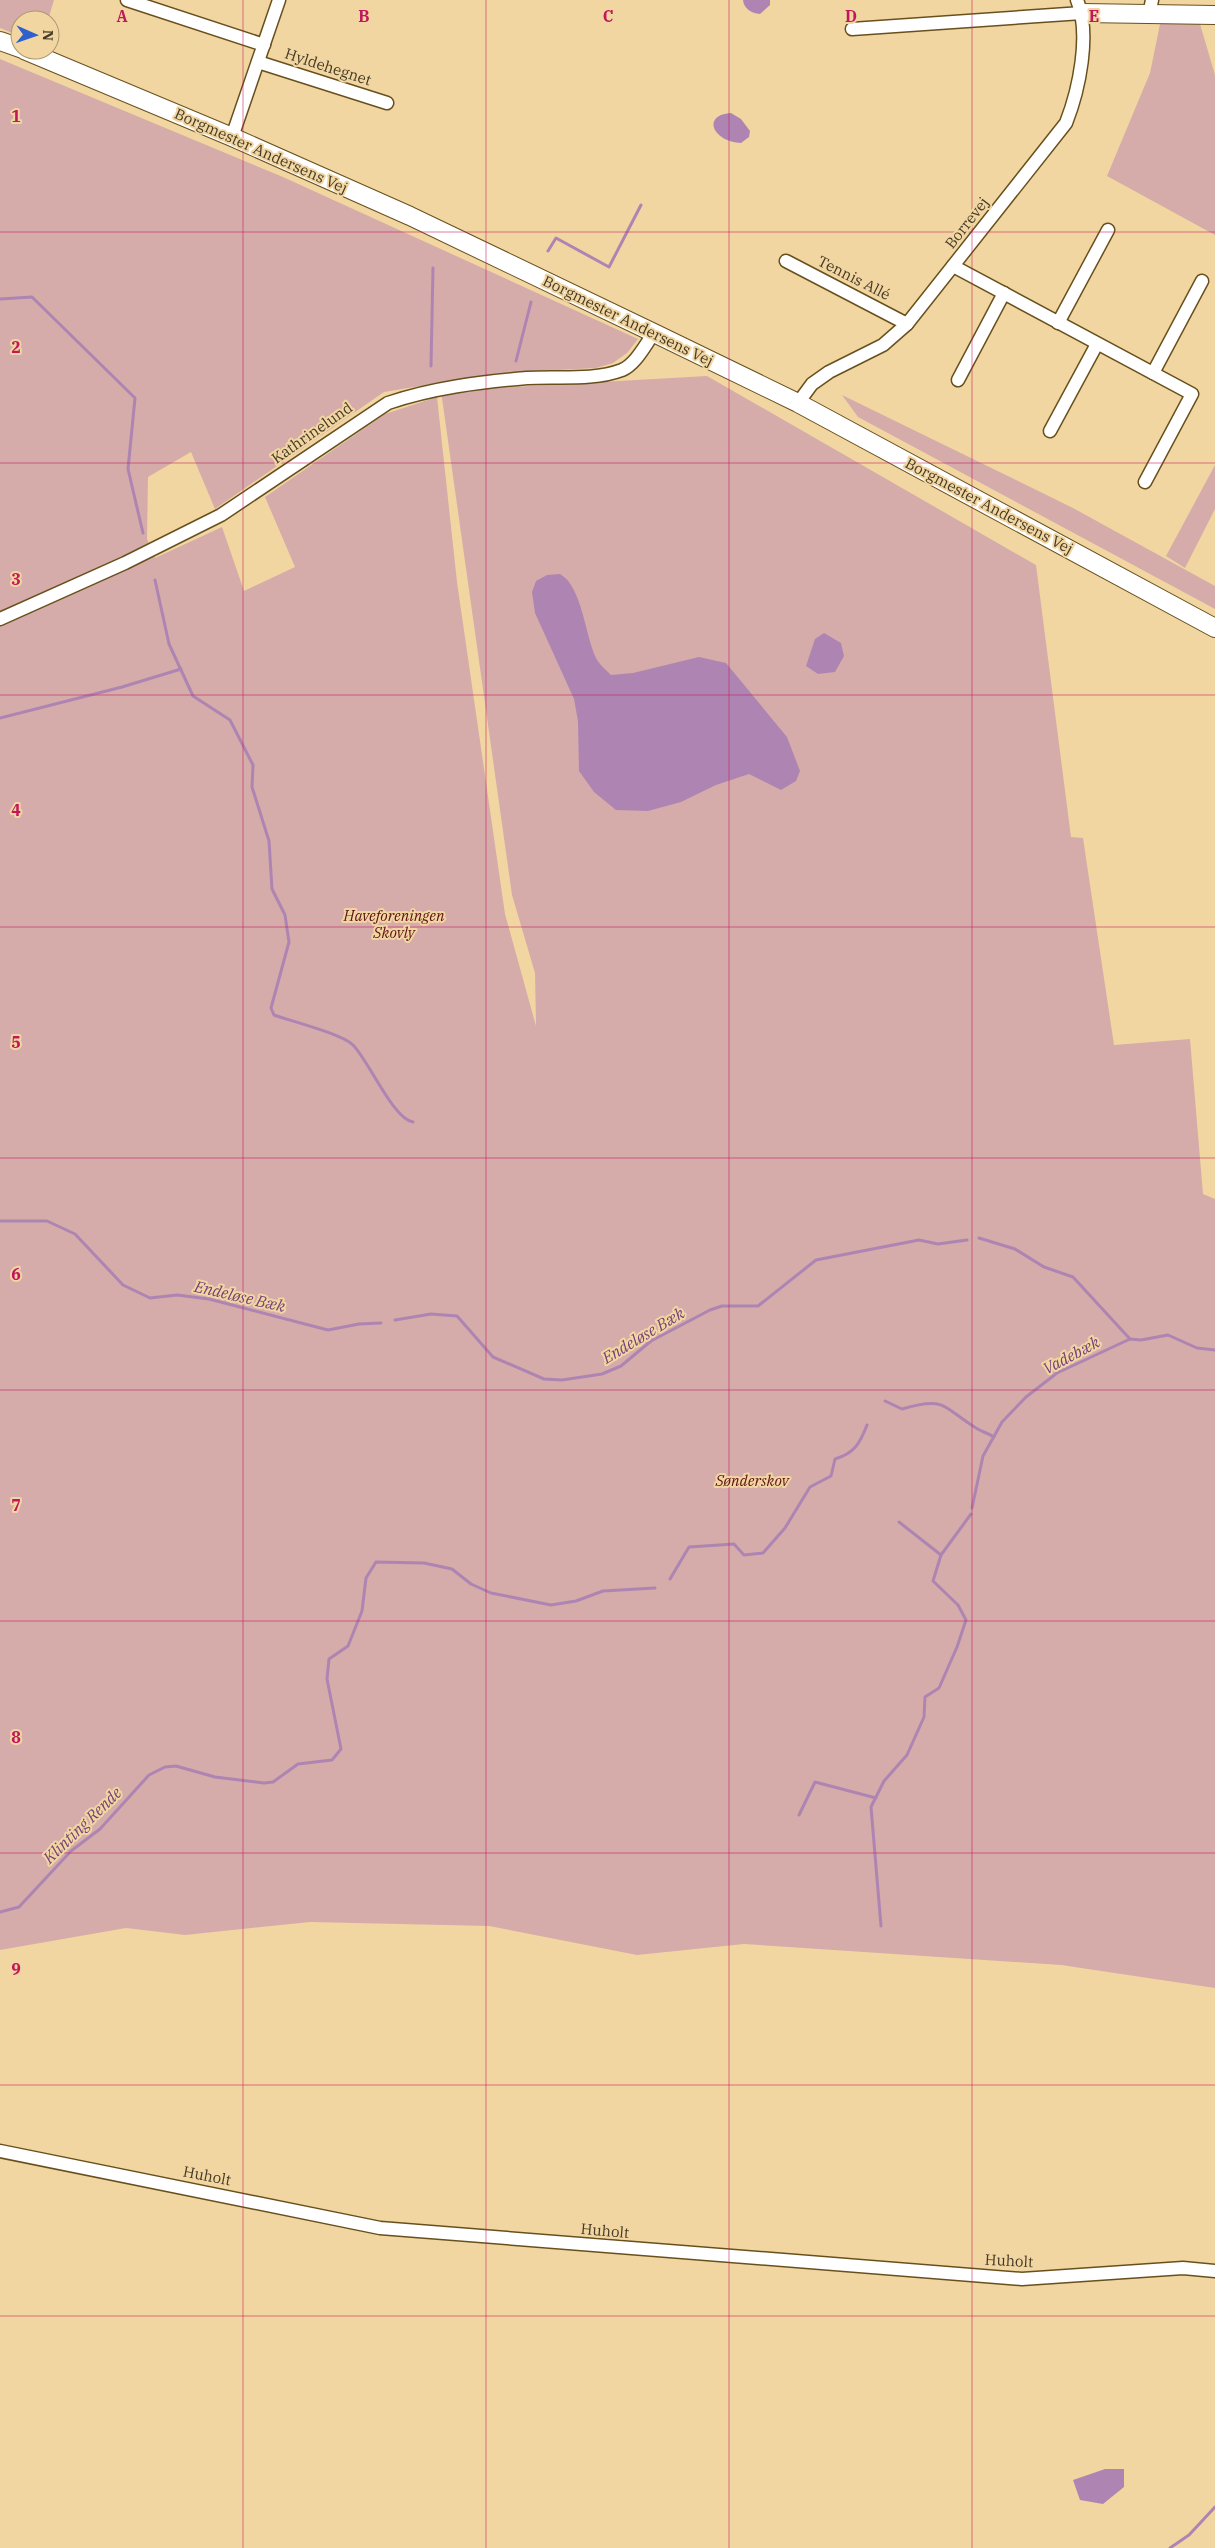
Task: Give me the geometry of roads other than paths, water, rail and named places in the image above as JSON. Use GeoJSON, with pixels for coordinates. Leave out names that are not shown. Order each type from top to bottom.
{"type":"FeatureCollection","features":[{"type":"Feature","properties":{"kind":"street"},"geometry":{"type":"LineString","coordinates":[[127,0],[264,45]]}},
{"type":"Feature","properties":{"kind":"street"},"geometry":{"type":"LineString","coordinates":[[232,138],[279,0]]}},
{"type":"Feature","properties":{"kind":"street"},"geometry":{"type":"LineString","coordinates":[[852,29],[1080,6],[1150,7],[1215,15]]}},
{"type":"Feature","properties":{"kind":"street","name":"Borrevej"},"geometry":{"type":"LineString","coordinates":[[798,403],[812,384],[829,372],[883,344],[907,324],[1066,123],[1075,102],[1084,39],[1080,6]]}},
{"type":"Feature","properties":{"kind":"street","name":"Borgmester Andersens Vej"},"geometry":{"type":"LineString","coordinates":[[48,60],[410,216],[798,403],[1215,628]]}},
{"type":"Feature","properties":{"kind":"street","name":"Hyldehegnet"},"geometry":{"type":"LineString","coordinates":[[258,62],[387,103]]}},
{"type":"Feature","properties":{"kind":"street"},"geometry":{"type":"LineString","coordinates":[[1058,323],[1108,230]]}},
{"type":"Feature","properties":{"kind":"street","name":"Tennis Allé"},"geometry":{"type":"LineString","coordinates":[[786,261],[907,324]]}},
{"type":"Feature","properties":{"kind":"street"},"geometry":{"type":"LineString","coordinates":[[954,266],[1192,394],[1146,482]]}},
{"type":"Feature","properties":{"kind":"street"},"geometry":{"type":"LineString","coordinates":[[1153,373],[1202,281]]}},
{"type":"Feature","properties":{"kind":"street"},"geometry":{"type":"LineString","coordinates":[[958,380],[1004,294]]}},
{"type":"Feature","properties":{"kind":"street","name":"Kathrinelund"},"geometry":{"type":"LineString","coordinates":[[0,619],[125,563],[221,515],[388,403],[415,394],[474,384],[526,378],[604,374],[623,369],[636,359],[654,333]]}},
{"type":"Feature","properties":{"kind":"street"},"geometry":{"type":"LineString","coordinates":[[1050,431],[1097,344]]}},
{"type":"Feature","properties":{"kind":"street","name":"Huholt"},"geometry":{"type":"LineString","coordinates":[[0,2152],[380,2228],[1022,2279],[1183,2268],[1215,2271]]}},
{"type":"Feature","properties":{"kind":"waterway"},"geometry":{"type":"LineString","coordinates":[[548,251],[556,238],[609,267],[641,205]]}},
{"type":"Feature","properties":{"kind":"waterway"},"geometry":{"type":"LineString","coordinates":[[431,366],[433,268]]}},
{"type":"Feature","properties":{"kind":"waterway"},"geometry":{"type":"LineString","coordinates":[[0,299],[32,297],[135,398],[128,469],[143,533]]}},
{"type":"Feature","properties":{"kind":"waterway"},"geometry":{"type":"LineString","coordinates":[[516,361],[531,302]]}},
{"type":"Feature","properties":{"kind":"waterway"},"geometry":{"type":"LineString","coordinates":[[155,580],[169,644],[193,696],[230,720],[253,765],[252,787],[269,841],[272,889],[285,915],[289,942],[271,1008],[274,1015],[328,1032],[353,1045],[389,1101],[397,1111],[413,1122]]}},
{"type":"Feature","properties":{"kind":"waterway"},"geometry":{"type":"LineString","coordinates":[[0,718],[122,687],[181,669]]}},
{"type":"Feature","properties":{"kind":"waterway","name":"Endeløse Bæk"},"geometry":{"type":"LineString","coordinates":[[0,1221],[47,1221],[75,1234],[123,1285],[150,1298],[177,1295],[209,1299],[328,1330],[359,1324],[381,1323]]}},
{"type":"Feature","properties":{"kind":"waterway","name":"Endeløse Bæk"},"geometry":{"type":"LineString","coordinates":[[979,1238],[1015,1249],[1044,1267],[1073,1277],[1130,1339],[1141,1340],[1168,1335],[1197,1348],[1215,1350]]}},
{"type":"Feature","properties":{"kind":"waterway","name":"Endeløse Bæk"},"geometry":{"type":"LineString","coordinates":[[395,1320],[431,1314],[457,1316],[493,1357],[544,1379],[562,1380],[602,1374],[621,1366],[651,1341],[710,1310],[722,1306],[758,1306],[816,1260],[919,1240],[938,1244],[967,1240]]}},
{"type":"Feature","properties":{"kind":"waterway","name":"Vadebæk"},"geometry":{"type":"LineString","coordinates":[[972,1508],[983,1456],[1002,1422],[1026,1397],[1057,1373],[1130,1339]]}},
{"type":"Feature","properties":{"kind":"waterway","name":"Klinting Rende"},"geometry":{"type":"LineString","coordinates":[[885,1401],[902,1409],[927,1404],[943,1406],[976,1428],[994,1437]]}},
{"type":"Feature","properties":{"kind":"waterway","name":"Klinting Rende"},"geometry":{"type":"LineString","coordinates":[[670,1579],[689,1547],[734,1544],[744,1555],[763,1553],[785,1528],[810,1487],[831,1476],[835,1459],[847,1454],[856,1446],[867,1425]]}},
{"type":"Feature","properties":{"kind":"waterway"},"geometry":{"type":"LineString","coordinates":[[881,1926],[871,1807],[884,1781],[907,1755],[924,1717],[925,1697],[939,1688],[957,1647],[966,1620],[958,1605],[933,1581],[941,1555],[971,1514]]}},
{"type":"Feature","properties":{"kind":"waterway"},"geometry":{"type":"LineString","coordinates":[[899,1522],[941,1555]]}},
{"type":"Feature","properties":{"kind":"waterway","name":"Klinting Rende"},"geometry":{"type":"LineString","coordinates":[[0,1912],[19,1907],[71,1851],[100,1829],[149,1775],[165,1767],[176,1766],[215,1777],[264,1783],[273,1782],[298,1764],[332,1760],[341,1749],[327,1679],[329,1659],[348,1646],[362,1611],[366,1578],[376,1562],[424,1563],[452,1569],[471,1584],[491,1593],[551,1605],[576,1601],[603,1591],[655,1588]]}},
{"type":"Feature","properties":{"kind":"waterway"},"geometry":{"type":"LineString","coordinates":[[799,1815],[815,1782],[876,1798]]}},
{"type":"Feature","properties":{"kind":"waterway"},"geometry":{"type":"LineString","coordinates":[[1170,2548],[1189,2535],[1215,2507]]}},
{"type":"Feature","properties":{"kind":"park label","name":"Haveforeningen Skovly"},"geometry":{"type":"Point","coordinates":[394,924]}},
{"type":"Feature","properties":{"kind":"park label","name":"Sønderskov"},"geometry":{"type":"Point","coordinates":[752,1481]}}]}
